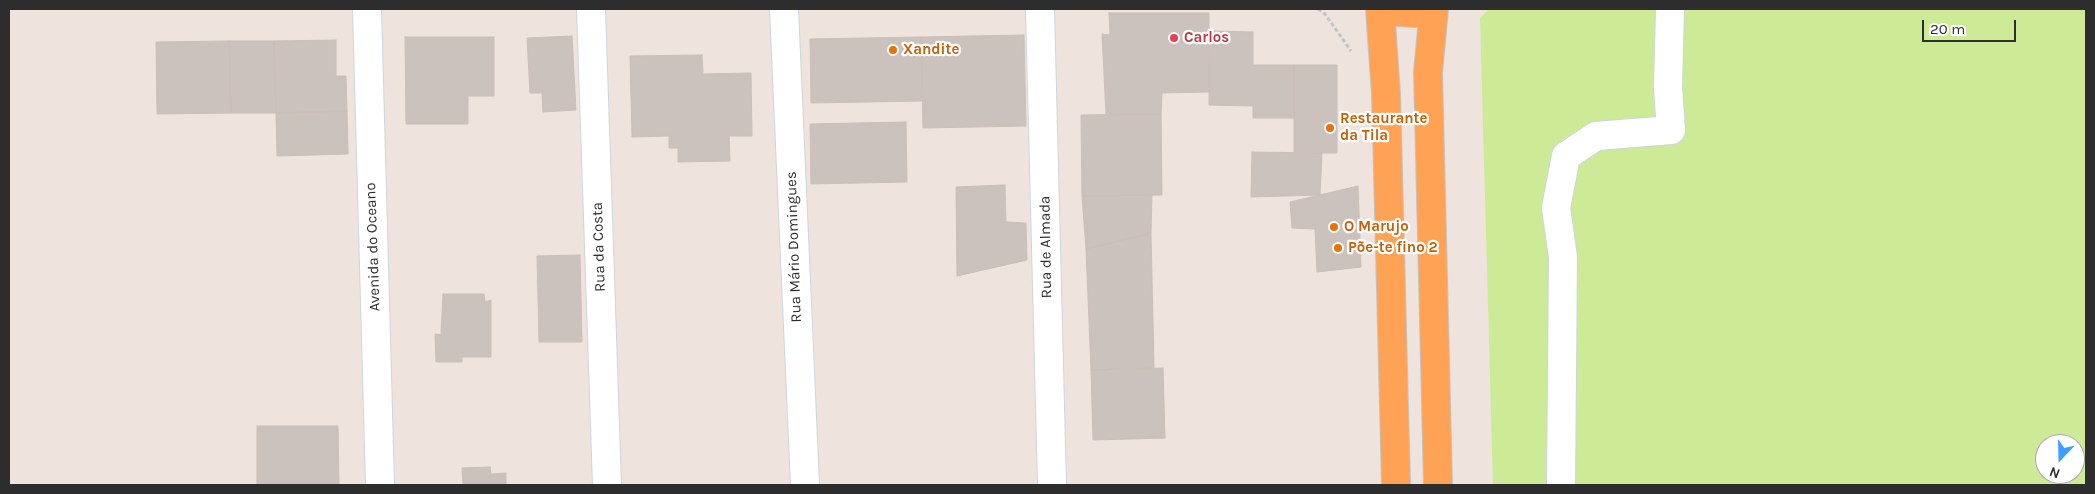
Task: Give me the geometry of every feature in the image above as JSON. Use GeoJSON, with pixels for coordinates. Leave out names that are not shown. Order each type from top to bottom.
{"type":"FeatureCollection","features":[{"type":"Feature","properties":{"kind":"main road"},"geometry":{"type":"LineString","coordinates":[[1380,9],[1386,94],[1396,485]]}},
{"type":"Feature","properties":{"kind":"main road"},"geometry":{"type":"LineString","coordinates":[[1387,9],[1416,13],[1429,9]]}},
{"type":"Feature","properties":{"kind":"main road"},"geometry":{"type":"LineString","coordinates":[[1434,9],[1428,72],[1438,485]]}},
{"type":"Feature","properties":{"kind":"street","name":"Avenida do Oceano"},"geometry":{"type":"LineString","coordinates":[[367,9],[380,485]]}},
{"type":"Feature","properties":{"kind":"street","name":"Rua da Costa"},"geometry":{"type":"LineString","coordinates":[[591,9],[607,485]]}},
{"type":"Feature","properties":{"kind":"street","name":"Rua Mário Domingues"},"geometry":{"type":"LineString","coordinates":[[784,9],[805,485]]}},
{"type":"Feature","properties":{"kind":"street","name":"Rua de Almada"},"geometry":{"type":"LineString","coordinates":[[1040,9],[1052,485]]}},
{"type":"Feature","properties":{"kind":"street"},"geometry":{"type":"LineString","coordinates":[[1561,485],[1563,257],[1556,208],[1566,156],[1596,136],[1671,130],[1668,87],[1670,9]]}},
{"type":"Feature","properties":{"kind":"green space"},"geometry":{"type":"Polygon","coordinates":[[[1489,9],[2086,9],[2086,485],[1493,485],[1480,18],[1489,9]]]}},
{"type":"Feature","properties":{"kind":"building"},"geometry":{"type":"Polygon","coordinates":[[[1109,13],[1209,13],[1209,92],[1162,93],[1161,114],[1106,114],[1102,34],[1110,35],[1109,13]]]}},
{"type":"Feature","properties":{"kind":"building"},"geometry":{"type":"Polygon","coordinates":[[[1210,31],[1253,32],[1253,65],[1294,65],[1294,118],[1253,118],[1253,106],[1209,105],[1210,31]]]}},
{"type":"Feature","properties":{"kind":"building"},"geometry":{"type":"Polygon","coordinates":[[[1024,35],[1026,126],[923,128],[921,37],[1024,35]]]}},
{"type":"Feature","properties":{"kind":"building"},"geometry":{"type":"Polygon","coordinates":[[[572,36],[576,110],[543,112],[542,93],[530,93],[527,38],[572,36]]]}},
{"type":"Feature","properties":{"kind":"building"},"geometry":{"type":"Polygon","coordinates":[[[405,37],[494,37],[494,96],[468,96],[468,124],[406,124],[405,37]]]}},
{"type":"Feature","properties":{"kind":"building"},"geometry":{"type":"Polygon","coordinates":[[[921,37],[922,101],[811,103],[810,39],[921,37]]]}},
{"type":"Feature","properties":{"kind":"building"},"geometry":{"type":"Polygon","coordinates":[[[336,40],[336,76],[346,76],[347,111],[276,113],[274,41],[336,40]]]}},
{"type":"Feature","properties":{"kind":"building"},"geometry":{"type":"Polygon","coordinates":[[[229,41],[231,113],[157,114],[156,42],[229,41]]]}},
{"type":"Feature","properties":{"kind":"building"},"geometry":{"type":"Polygon","coordinates":[[[229,41],[274,41],[276,113],[231,113],[229,41]]]}},
{"type":"Feature","properties":{"kind":"building"},"geometry":{"type":"Polygon","coordinates":[[[702,55],[703,74],[751,73],[752,136],[729,136],[730,161],[678,162],[678,148],[669,148],[669,136],[632,137],[630,56],[702,55]]]}},
{"type":"Feature","properties":{"kind":"building"},"geometry":{"type":"Polygon","coordinates":[[[1294,65],[1337,65],[1337,153],[1294,153],[1294,65]]]}},
{"type":"Feature","properties":{"kind":"building"},"geometry":{"type":"Polygon","coordinates":[[[347,111],[348,154],[277,156],[276,113],[347,111]]]}},
{"type":"Feature","properties":{"kind":"building"},"geometry":{"type":"Polygon","coordinates":[[[1161,114],[1162,195],[1082,196],[1081,115],[1161,114]]]}},
{"type":"Feature","properties":{"kind":"building"},"geometry":{"type":"Polygon","coordinates":[[[906,122],[907,182],[811,184],[810,124],[906,122]]]}},
{"type":"Feature","properties":{"kind":"building"},"geometry":{"type":"Polygon","coordinates":[[[1252,152],[1322,153],[1320,195],[1251,197],[1252,152]]]}},
{"type":"Feature","properties":{"kind":"building"},"geometry":{"type":"Polygon","coordinates":[[[1005,185],[1006,222],[1026,223],[1027,260],[957,276],[956,187],[1005,185]]]}},
{"type":"Feature","properties":{"kind":"building","name":"Põe-te fino 2"},"geometry":{"type":"Polygon","coordinates":[[[1358,186],[1361,267],[1317,272],[1315,229],[1292,228],[1290,202],[1358,186]]]}},
{"type":"Feature","properties":{"kind":"building"},"geometry":{"type":"Polygon","coordinates":[[[1152,195],[1151,233],[1086,249],[1082,196],[1152,195]]]}},
{"type":"Feature","properties":{"kind":"building"},"geometry":{"type":"Polygon","coordinates":[[[1151,233],[1154,368],[1091,370],[1086,249],[1151,233]]]}},
{"type":"Feature","properties":{"kind":"building"},"geometry":{"type":"Polygon","coordinates":[[[580,255],[582,342],[539,342],[537,256],[580,255]]]}},
{"type":"Feature","properties":{"kind":"building"},"geometry":{"type":"Polygon","coordinates":[[[443,294],[484,294],[485,302],[491,300],[491,357],[462,357],[462,362],[436,362],[435,334],[441,335],[443,294]]]}},
{"type":"Feature","properties":{"kind":"building"},"geometry":{"type":"Polygon","coordinates":[[[1163,368],[1165,438],[1093,440],[1091,370],[1163,368]]]}},
{"type":"Feature","properties":{"kind":"building"},"geometry":{"type":"Polygon","coordinates":[[[257,426],[338,426],[339,485],[257,485],[257,426]]]}},
{"type":"Feature","properties":{"kind":"building"},"geometry":{"type":"Polygon","coordinates":[[[490,467],[491,474],[506,473],[506,485],[463,485],[462,468],[490,467]]]}},
{"type":"Feature","properties":{"kind":"place","name":"Carlos"},"geometry":{"type":"Point","coordinates":[1174,38]}},
{"type":"Feature","properties":{"kind":"place","name":"Xandite"},"geometry":{"type":"Point","coordinates":[893,50]}},
{"type":"Feature","properties":{"kind":"place","name":"Restaurante da Tila"},"geometry":{"type":"Point","coordinates":[1330,128]}},
{"type":"Feature","properties":{"kind":"place","name":"O Marujo"},"geometry":{"type":"Point","coordinates":[1334,227]}},
{"type":"Feature","properties":{"kind":"place","name":"Põe-te fino 2"},"geometry":{"type":"Point","coordinates":[1338,248]}}]}
